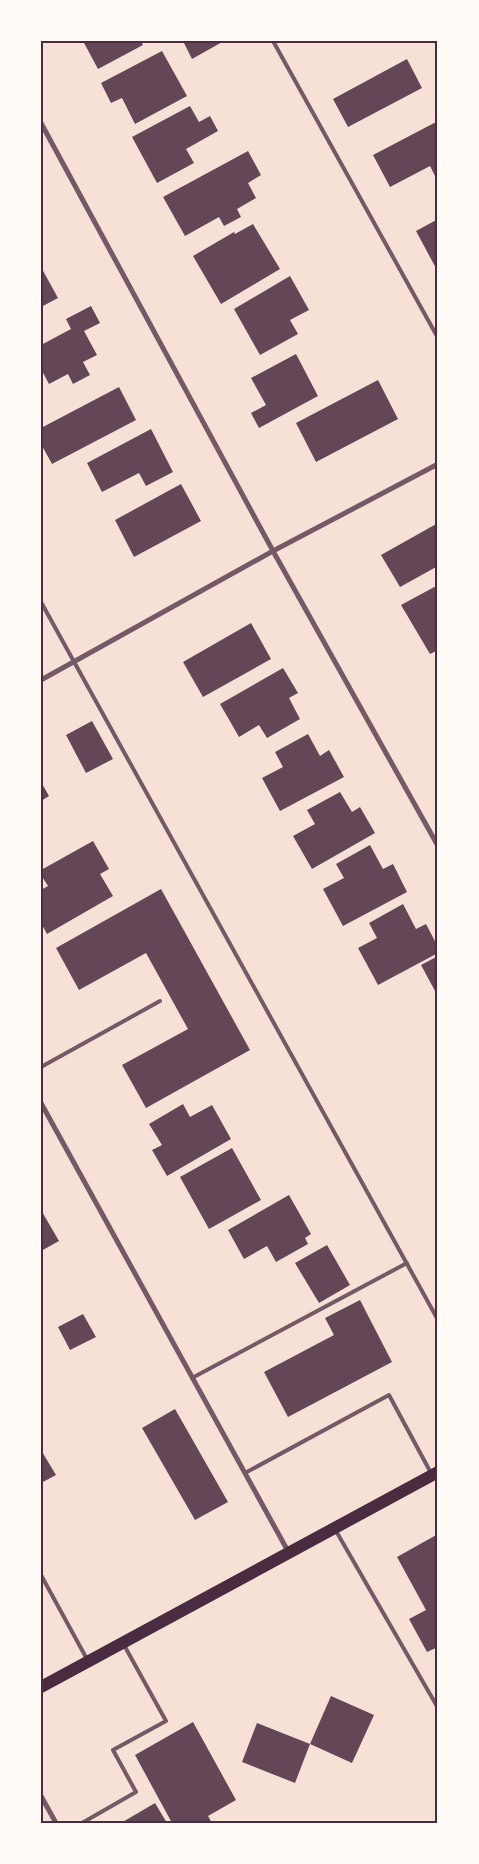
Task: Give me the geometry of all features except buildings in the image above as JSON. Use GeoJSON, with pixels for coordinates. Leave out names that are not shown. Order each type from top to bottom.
{"type":"FeatureCollection","features":[{"type":"Feature","properties":{"kind":"main road"},"geometry":{"type":"LineString","coordinates":[[41,1687],[435,1474]]}},
{"type":"Feature","properties":{"kind":"street"},"geometry":{"type":"LineString","coordinates":[[41,123],[273,551],[438,846]]}},
{"type":"Feature","properties":{"kind":"street"},"geometry":{"type":"LineString","coordinates":[[41,680],[273,551],[438,464]]}},
{"type":"Feature","properties":{"kind":"street"},"geometry":{"type":"LineString","coordinates":[[41,1103],[289,1553]]}},
{"type":"Feature","properties":{"kind":"street"},"geometry":{"type":"LineString","coordinates":[[42,1797],[56,1823]]}},
{"type":"Feature","properties":{"kind":"lane"},"geometry":{"type":"LineString","coordinates":[[273,41],[438,338]]}},
{"type":"Feature","properties":{"kind":"lane"},"geometry":{"type":"LineString","coordinates":[[41,602],[438,1320]]}},
{"type":"Feature","properties":{"kind":"lane"},"geometry":{"type":"LineString","coordinates":[[41,1067],[160,1001]]}},
{"type":"Feature","properties":{"kind":"lane"},"geometry":{"type":"LineString","coordinates":[[192,1378],[407,1263]]}},
{"type":"Feature","properties":{"kind":"lane"},"geometry":{"type":"LineString","coordinates":[[245,1474],[389,1395],[435,1474]]}},
{"type":"Feature","properties":{"kind":"lane"},"geometry":{"type":"LineString","coordinates":[[335,1529],[438,1708]]}},
{"type":"Feature","properties":{"kind":"lane"},"geometry":{"type":"LineString","coordinates":[[41,1575],[88,1662]]}},
{"type":"Feature","properties":{"kind":"lane"},"geometry":{"type":"LineString","coordinates":[[82,1823],[136,1792],[113,1750],[166,1720],[123,1643]]}}]}
